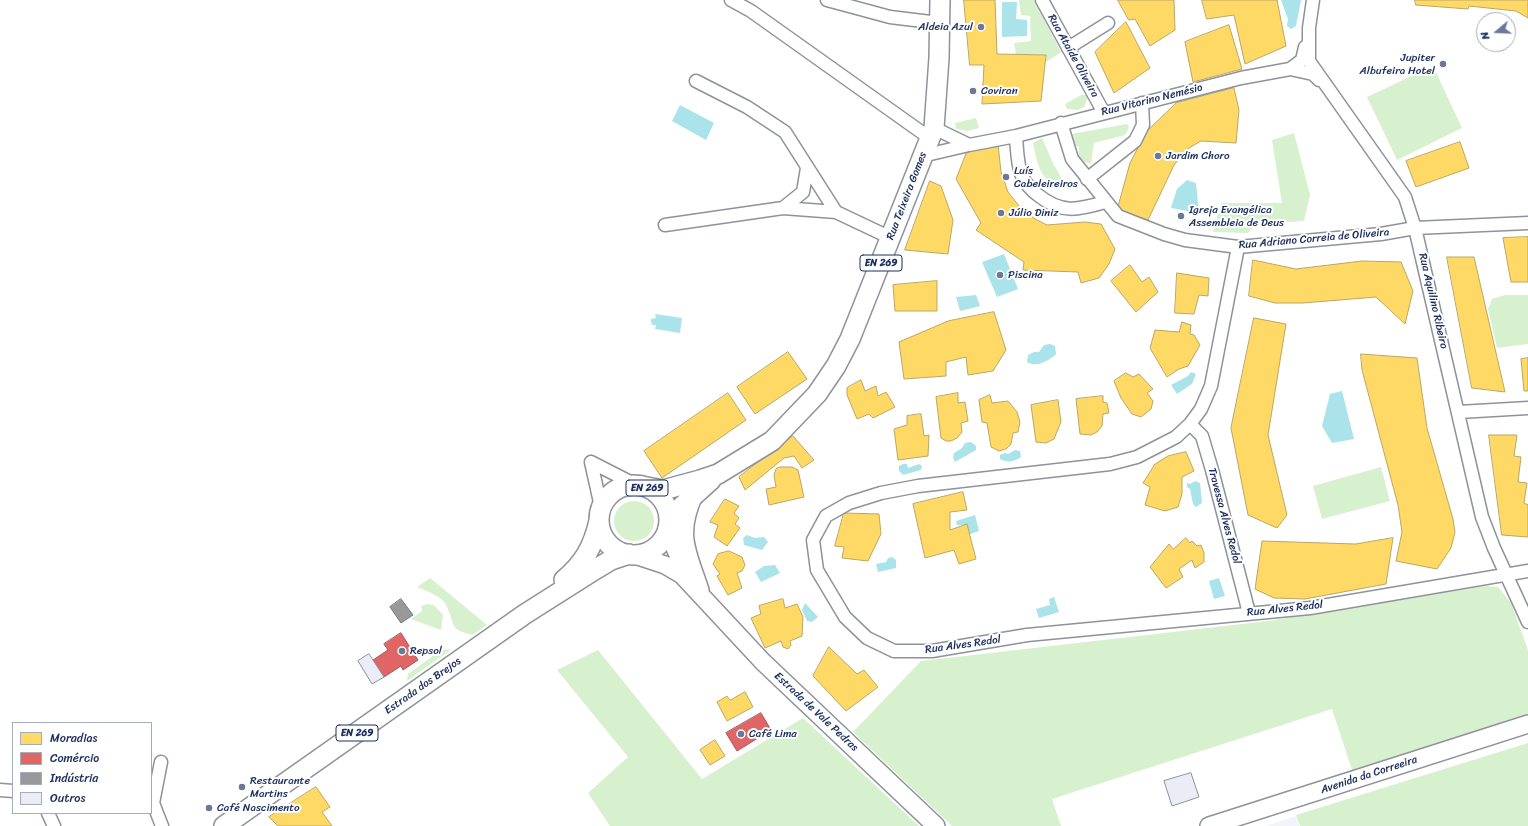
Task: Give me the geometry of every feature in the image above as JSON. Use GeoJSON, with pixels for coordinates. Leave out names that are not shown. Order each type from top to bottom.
{"type":"FeatureCollection","features":[{"type":"Feature","properties":{"kind":"main road","name":"Rua Teixeira Gomes"},"geometry":{"type":"LineString","coordinates":[[668,524],[694,495],[718,474],[772,441],[817,394],[836,366],[850,339],[932,133],[940,0]]}},
{"type":"Feature","properties":{"kind":"main road","name":"Rua Teixeira Gomes"},"geometry":{"type":"LineString","coordinates":[[638,485],[663,490],[718,474]]}},
{"type":"Feature","properties":{"kind":"main road","name":"EN 269"},"geometry":{"type":"LineString","coordinates":[[600,514],[610,494],[618,488],[638,485],[653,491],[662,500],[668,524],[660,544],[650,551],[632,555]]}},
{"type":"Feature","properties":{"kind":"main road"},"geometry":{"type":"LineString","coordinates":[[694,495],[684,520],[684,537],[688,556],[701,594]]}},
{"type":"Feature","properties":{"kind":"main road"},"geometry":{"type":"LineString","coordinates":[[600,514],[601,534],[607,543],[620,553],[632,555]]}},
{"type":"Feature","properties":{"kind":"main road","name":"Estrada dos Brejos"},"geometry":{"type":"LineString","coordinates":[[524,614],[576,569],[592,548],[600,514]]}},
{"type":"Feature","properties":{"kind":"main road","name":"Estrada de Vale Pedras"},"geometry":{"type":"LineString","coordinates":[[668,524],[686,572],[701,594]]}},
{"type":"Feature","properties":{"kind":"main road","name":"Estrada dos Brejos"},"geometry":{"type":"LineString","coordinates":[[236,823],[524,614],[611,560],[632,555]]}},
{"type":"Feature","properties":{"kind":"main road","name":"Estrada de Vale Pedras"},"geometry":{"type":"LineString","coordinates":[[632,555],[671,568],[682,575],[763,662],[936,826]]}},
{"type":"Feature","properties":{"kind":"main road","name":"Avenida da Correeira"},"geometry":{"type":"LineString","coordinates":[[1209,826],[1528,724]]}},
{"type":"Feature","properties":{"kind":"main road","name":"Avenida da Correeira"},"geometry":{"type":"LineString","coordinates":[[1243,826],[1528,732]]}},
{"type":"Feature","properties":{"kind":"street"},"geometry":{"type":"LineString","coordinates":[[731,0],[751,11],[932,133],[969,145]]}},
{"type":"Feature","properties":{"kind":"street"},"geometry":{"type":"LineString","coordinates":[[827,0],[890,17],[939,23]]}},
{"type":"Feature","properties":{"kind":"street","name":"Rua Ataíde Oliveira"},"geometry":{"type":"LineString","coordinates":[[1042,0],[1104,113]]}},
{"type":"Feature","properties":{"kind":"street","name":"Rua Aquilino Ribeiro"},"geometry":{"type":"LineString","coordinates":[[1313,0],[1309,28],[1309,61],[1405,197],[1415,228],[1459,412],[1482,517],[1528,622]]}},
{"type":"Feature","properties":{"kind":"street"},"geometry":{"type":"LineString","coordinates":[[1068,48],[1108,23]]}},
{"type":"Feature","properties":{"kind":"street"},"geometry":{"type":"LineString","coordinates":[[1290,69],[1302,60],[1309,28]]}},
{"type":"Feature","properties":{"kind":"street"},"geometry":{"type":"LineString","coordinates":[[1290,69],[1313,74],[1329,89]]}},
{"type":"Feature","properties":{"kind":"street","name":"Rua Vitorino Nemésio"},"geometry":{"type":"LineString","coordinates":[[922,156],[1016,136],[1061,123],[1241,78],[1290,69]]}},
{"type":"Feature","properties":{"kind":"street"},"geometry":{"type":"LineString","coordinates":[[696,82],[747,107],[785,132],[836,212]]}},
{"type":"Feature","properties":{"kind":"street"},"geometry":{"type":"LineString","coordinates":[[1087,179],[1135,141],[1143,125],[1142,103]]}},
{"type":"Feature","properties":{"kind":"street","name":"Rua Adriano Correia de Oliveira"},"geometry":{"type":"LineString","coordinates":[[1061,123],[1072,159],[1105,202],[1118,216],[1164,234],[1185,240],[1238,247],[1381,234],[1415,228],[1528,223]]}},
{"type":"Feature","properties":{"kind":"street"},"geometry":{"type":"LineString","coordinates":[[1016,136],[1021,176],[1033,191],[1050,205],[1067,209],[1089,207],[1105,202]]}},
{"type":"Feature","properties":{"kind":"street"},"geometry":{"type":"LineString","coordinates":[[783,208],[802,192],[807,168]]}},
{"type":"Feature","properties":{"kind":"street"},"geometry":{"type":"LineString","coordinates":[[665,225],[783,208],[836,212],[891,238]]}},
{"type":"Feature","properties":{"kind":"street","name":"Rua Alves Redol"},"geometry":{"type":"LineString","coordinates":[[1238,247],[1211,386],[1201,409],[1190,424],[1176,437],[1157,448],[1137,457],[1110,464],[918,486],[881,493],[849,503],[826,516],[813,540],[817,570],[845,617],[867,638],[894,651],[932,651],[1027,635],[1310,608],[1528,571]]}},
{"type":"Feature","properties":{"kind":"street"},"geometry":{"type":"LineString","coordinates":[[1459,412],[1528,408]]}},
{"type":"Feature","properties":{"kind":"street","name":"Travessa Alves Redol"},"geometry":{"type":"LineString","coordinates":[[1190,424],[1202,436],[1250,613]]}},
{"type":"Feature","properties":{"kind":"street"},"geometry":{"type":"LineString","coordinates":[[600,514],[591,462],[638,485]]}},
{"type":"Feature","properties":{"kind":"street"},"geometry":{"type":"LineString","coordinates":[[161,762],[153,804],[162,826]]}},
{"type":"Feature","properties":{"kind":"street"},"geometry":{"type":"LineString","coordinates":[[0,790],[12,791]]}},
{"type":"Feature","properties":{"kind":"street"},"geometry":{"type":"LineString","coordinates":[[48,814],[54,826]]}},
{"type":"Feature","properties":{"kind":"shaded area"},"geometry":{"type":"Polygon","coordinates":[[[1296,816],[1299,826],[1266,826],[1296,816]]]}},
{"type":"Feature","properties":{"kind":"green space"},"geometry":{"type":"Polygon","coordinates":[[[1019,0],[1034,0],[1061,52],[1046,62],[1046,55],[1016,54],[1014,43],[1031,41],[1030,16],[1021,15],[1019,0]]]}},
{"type":"Feature","properties":{"kind":"green space"},"geometry":{"type":"Polygon","coordinates":[[[1433,66],[1462,128],[1397,160],[1367,97],[1433,66]]]}},
{"type":"Feature","properties":{"kind":"green space"},"geometry":{"type":"Polygon","coordinates":[[[1081,95],[1086,95],[1088,98],[1084,107],[1078,110],[1067,109],[1065,104],[1081,95]]]}},
{"type":"Feature","properties":{"kind":"green space"},"geometry":{"type":"Polygon","coordinates":[[[976,118],[979,128],[968,131],[956,129],[955,123],[976,118]]]}},
{"type":"Feature","properties":{"kind":"green space"},"geometry":{"type":"Polygon","coordinates":[[[1127,124],[1129,128],[1125,135],[1094,143],[1091,164],[1078,160],[1079,147],[1070,144],[1072,134],[1127,124]]]}},
{"type":"Feature","properties":{"kind":"green space"},"geometry":{"type":"Polygon","coordinates":[[[1294,133],[1310,195],[1304,221],[1256,224],[1248,233],[1213,232],[1221,203],[1282,203],[1272,140],[1294,133]]]}},
{"type":"Feature","properties":{"kind":"green space"},"geometry":{"type":"Polygon","coordinates":[[[1042,138],[1054,165],[1068,189],[1052,184],[1042,173],[1036,159],[1033,143],[1042,138]]]}},
{"type":"Feature","properties":{"kind":"green space"},"geometry":{"type":"Polygon","coordinates":[[[1505,295],[1528,295],[1528,344],[1497,348],[1488,309],[1492,299],[1505,295]]]}},
{"type":"Feature","properties":{"kind":"green space"},"geometry":{"type":"Polygon","coordinates":[[[1381,467],[1390,501],[1322,519],[1313,486],[1381,467]]]}},
{"type":"Feature","properties":{"kind":"green space"},"geometry":{"type":"Polygon","coordinates":[[[638,501],[645,504],[651,510],[654,521],[653,529],[645,538],[638,541],[630,541],[623,538],[615,529],[614,517],[617,510],[626,502],[638,501]]]}},
{"type":"Feature","properties":{"kind":"green space"},"geometry":{"type":"Polygon","coordinates":[[[430,578],[487,625],[473,635],[456,628],[444,602],[433,594],[417,587],[430,578]]]}},
{"type":"Feature","properties":{"kind":"green space"},"geometry":{"type":"Polygon","coordinates":[[[1484,586],[1498,587],[1511,603],[1528,650],[1528,714],[1352,770],[1332,709],[1052,799],[1061,826],[952,826],[853,732],[921,661],[1268,621],[1484,586]]]}},
{"type":"Feature","properties":{"kind":"green space"},"geometry":{"type":"Polygon","coordinates":[[[427,604],[434,605],[443,615],[441,630],[411,619],[422,611],[421,606],[427,604]]]}},
{"type":"Feature","properties":{"kind":"green space"},"geometry":{"type":"Polygon","coordinates":[[[452,649],[407,681],[408,674],[441,650],[452,649]]]}},
{"type":"Feature","properties":{"kind":"green space"},"geometry":{"type":"Polygon","coordinates":[[[598,650],[702,779],[803,718],[919,826],[610,826],[588,793],[628,757],[557,670],[598,650]]]}},
{"type":"Feature","properties":{"kind":"green space"},"geometry":{"type":"Polygon","coordinates":[[[1528,743],[1528,826],[1300,826],[1296,815],[1528,743]]]}},
{"type":"Feature","properties":{"kind":"water"},"geometry":{"type":"Polygon","coordinates":[[[1281,0],[1301,0],[1296,26],[1291,29],[1287,26],[1288,19],[1281,0]]]}},
{"type":"Feature","properties":{"kind":"water"},"geometry":{"type":"Polygon","coordinates":[[[1002,2],[1017,2],[1016,19],[1027,20],[1027,36],[1002,37],[1002,2]]]}},
{"type":"Feature","properties":{"kind":"water"},"geometry":{"type":"Polygon","coordinates":[[[680,105],[714,123],[706,140],[672,121],[680,105]]]}},
{"type":"Feature","properties":{"kind":"water"},"geometry":{"type":"Polygon","coordinates":[[[1187,180],[1196,183],[1199,213],[1171,208],[1177,189],[1187,180]]]}},
{"type":"Feature","properties":{"kind":"water","name":"Piscina"},"geometry":{"type":"Polygon","coordinates":[[[1004,254],[1018,289],[997,297],[982,262],[1004,254]]]}},
{"type":"Feature","properties":{"kind":"water"},"geometry":{"type":"Polygon","coordinates":[[[976,295],[980,306],[960,311],[956,297],[976,295]]]}},
{"type":"Feature","properties":{"kind":"water"},"geometry":{"type":"Polygon","coordinates":[[[655,314],[682,318],[680,333],[655,329],[656,325],[652,325],[651,319],[656,318],[655,314]]]}},
{"type":"Feature","properties":{"kind":"water"},"geometry":{"type":"Polygon","coordinates":[[[1050,344],[1055,346],[1056,354],[1053,357],[1038,364],[1031,364],[1027,362],[1028,355],[1034,352],[1039,352],[1044,345],[1050,344]]]}},
{"type":"Feature","properties":{"kind":"water"},"geometry":{"type":"Polygon","coordinates":[[[1191,372],[1196,374],[1192,384],[1177,394],[1171,385],[1188,376],[1191,372]]]}},
{"type":"Feature","properties":{"kind":"water"},"geometry":{"type":"Polygon","coordinates":[[[1342,391],[1354,439],[1332,443],[1322,426],[1330,394],[1342,391]]]}},
{"type":"Feature","properties":{"kind":"water"},"geometry":{"type":"Polygon","coordinates":[[[971,442],[976,446],[976,450],[955,462],[953,458],[954,453],[962,448],[965,443],[971,442]]]}},
{"type":"Feature","properties":{"kind":"water"},"geometry":{"type":"Polygon","coordinates":[[[1015,450],[1020,451],[1021,457],[1010,461],[1000,459],[1000,455],[1005,453],[1008,454],[1015,450]]]}},
{"type":"Feature","properties":{"kind":"water"},"geometry":{"type":"Polygon","coordinates":[[[907,464],[908,468],[919,464],[922,466],[921,470],[903,475],[899,471],[899,466],[907,464]]]}},
{"type":"Feature","properties":{"kind":"water"},"geometry":{"type":"Polygon","coordinates":[[[1195,481],[1200,483],[1202,503],[1196,507],[1193,504],[1190,489],[1187,487],[1187,483],[1190,484],[1195,481]]]}},
{"type":"Feature","properties":{"kind":"water"},"geometry":{"type":"Polygon","coordinates":[[[975,515],[979,531],[968,535],[967,525],[957,525],[956,521],[975,515]]]}},
{"type":"Feature","properties":{"kind":"water"},"geometry":{"type":"Polygon","coordinates":[[[747,535],[755,538],[764,537],[768,542],[762,550],[744,545],[743,538],[747,535]]]}},
{"type":"Feature","properties":{"kind":"water"},"geometry":{"type":"Polygon","coordinates":[[[892,557],[896,560],[896,568],[878,572],[876,564],[886,562],[888,558],[892,557]]]}},
{"type":"Feature","properties":{"kind":"water"},"geometry":{"type":"Polygon","coordinates":[[[775,565],[780,573],[761,582],[755,572],[764,566],[775,565]]]}},
{"type":"Feature","properties":{"kind":"water"},"geometry":{"type":"Polygon","coordinates":[[[1219,578],[1225,596],[1214,599],[1209,581],[1219,578]]]}},
{"type":"Feature","properties":{"kind":"water"},"geometry":{"type":"Polygon","coordinates":[[[1054,597],[1059,612],[1039,618],[1036,609],[1050,605],[1049,599],[1054,597]]]}},
{"type":"Feature","properties":{"kind":"water"},"geometry":{"type":"Polygon","coordinates":[[[805,603],[818,617],[812,622],[807,621],[802,610],[805,603]]]}},
{"type":"Feature","properties":{"kind":"building: Moradias","name":"Aldeia Azul"},"geometry":{"type":"Polygon","coordinates":[[[964,0],[995,0],[997,54],[1046,55],[1041,101],[982,104],[984,65],[970,65],[964,0]]]}},
{"type":"Feature","properties":{"kind":"building: Moradias"},"geometry":{"type":"Polygon","coordinates":[[[1118,0],[1174,0],[1175,30],[1150,46],[1135,19],[1129,20],[1118,0]]]}},
{"type":"Feature","properties":{"kind":"building: Moradias"},"geometry":{"type":"Polygon","coordinates":[[[1202,0],[1277,0],[1286,46],[1245,64],[1234,15],[1207,19],[1202,0]]]}},
{"type":"Feature","properties":{"kind":"building: Moradias"},"geometry":{"type":"Polygon","coordinates":[[[1415,0],[1528,0],[1528,18],[1516,11],[1469,6],[1468,9],[1416,5],[1415,0]]]}},
{"type":"Feature","properties":{"kind":"building: Moradias"},"geometry":{"type":"Polygon","coordinates":[[[1126,22],[1150,68],[1114,93],[1095,52],[1126,22]]]}},
{"type":"Feature","properties":{"kind":"building: Moradias"},"geometry":{"type":"Polygon","coordinates":[[[1229,25],[1242,69],[1193,82],[1185,42],[1229,25]]]}},
{"type":"Feature","properties":{"kind":"building: Moradias","name":"Jardim Choro"},"geometry":{"type":"Polygon","coordinates":[[[1234,88],[1239,110],[1236,143],[1201,141],[1189,148],[1174,165],[1148,220],[1117,210],[1130,163],[1146,132],[1176,103],[1234,88]]]}},
{"type":"Feature","properties":{"kind":"building: Moradias"},"geometry":{"type":"Polygon","coordinates":[[[1460,142],[1469,168],[1416,187],[1406,161],[1460,142]]]}},
{"type":"Feature","properties":{"kind":"building: Moradias","name":"Júlio Diniz"},"geometry":{"type":"Polygon","coordinates":[[[998,144],[1001,172],[1008,192],[1019,206],[1035,219],[1047,225],[1085,222],[1101,224],[1115,249],[1109,264],[1099,278],[1081,283],[1078,272],[1023,270],[1024,262],[976,230],[981,223],[956,179],[967,151],[998,144]]]}},
{"type":"Feature","properties":{"kind":"building: Moradias"},"geometry":{"type":"Polygon","coordinates":[[[930,181],[941,186],[953,220],[948,254],[905,250],[930,181]]]}},
{"type":"Feature","properties":{"kind":"building: Moradias"},"geometry":{"type":"Polygon","coordinates":[[[1528,237],[1528,282],[1511,282],[1503,238],[1528,237]]]}},
{"type":"Feature","properties":{"kind":"building: Moradias"},"geometry":{"type":"Polygon","coordinates":[[[1447,257],[1474,257],[1505,392],[1472,388],[1447,257]]]}},
{"type":"Feature","properties":{"kind":"building: Moradias"},"geometry":{"type":"Polygon","coordinates":[[[1253,260],[1296,269],[1362,261],[1401,262],[1413,291],[1405,324],[1376,297],[1303,303],[1275,303],[1249,296],[1253,260]]]}},
{"type":"Feature","properties":{"kind":"building: Moradias"},"geometry":{"type":"Polygon","coordinates":[[[1130,265],[1142,282],[1149,277],[1158,292],[1136,312],[1111,281],[1130,265]]]}},
{"type":"Feature","properties":{"kind":"building: Moradias"},"geometry":{"type":"Polygon","coordinates":[[[1177,273],[1209,278],[1208,296],[1199,295],[1194,314],[1175,313],[1177,273]]]}},
{"type":"Feature","properties":{"kind":"building: Moradias"},"geometry":{"type":"Polygon","coordinates":[[[937,281],[937,311],[895,311],[893,285],[937,281]]]}},
{"type":"Feature","properties":{"kind":"building: Moradias"},"geometry":{"type":"Polygon","coordinates":[[[994,312],[1006,350],[993,371],[968,375],[966,357],[946,362],[946,376],[904,379],[899,342],[948,321],[994,312]]]}},
{"type":"Feature","properties":{"kind":"building: Moradias"},"geometry":{"type":"Polygon","coordinates":[[[1254,318],[1286,324],[1268,435],[1287,515],[1277,528],[1248,515],[1231,428],[1254,318]]]}},
{"type":"Feature","properties":{"kind":"building: Moradias"},"geometry":{"type":"Polygon","coordinates":[[[1182,322],[1191,325],[1190,334],[1194,335],[1200,345],[1188,366],[1179,369],[1167,377],[1150,348],[1155,330],[1179,332],[1182,322]]]}},
{"type":"Feature","properties":{"kind":"building: Moradias"},"geometry":{"type":"Polygon","coordinates":[[[788,352],[807,379],[755,414],[737,387],[788,352]]]}},
{"type":"Feature","properties":{"kind":"building: Moradias"},"geometry":{"type":"Polygon","coordinates":[[[1361,354],[1417,358],[1427,428],[1453,519],[1455,532],[1451,548],[1437,569],[1396,561],[1402,532],[1398,505],[1362,370],[1361,354]]]}},
{"type":"Feature","properties":{"kind":"building: Moradias"},"geometry":{"type":"Polygon","coordinates":[[[1528,358],[1528,391],[1524,391],[1521,359],[1528,358]]]}},
{"type":"Feature","properties":{"kind":"building: Moradias"},"geometry":{"type":"Polygon","coordinates":[[[1126,373],[1133,377],[1139,374],[1153,389],[1147,393],[1153,401],[1151,409],[1141,417],[1132,414],[1121,398],[1114,381],[1126,373]]]}},
{"type":"Feature","properties":{"kind":"building: Moradias"},"geometry":{"type":"Polygon","coordinates":[[[861,380],[865,391],[876,386],[878,396],[886,392],[895,407],[873,418],[869,414],[857,419],[847,395],[847,388],[861,380]]]}},
{"type":"Feature","properties":{"kind":"building: Moradias"},"geometry":{"type":"Polygon","coordinates":[[[728,393],[746,420],[662,478],[644,451],[728,393]]]}},
{"type":"Feature","properties":{"kind":"building: Moradias"},"geometry":{"type":"Polygon","coordinates":[[[958,393],[958,403],[965,402],[968,421],[961,423],[962,432],[957,438],[951,441],[946,441],[941,438],[936,397],[958,393]]]}},
{"type":"Feature","properties":{"kind":"building: Moradias"},"geometry":{"type":"Polygon","coordinates":[[[990,395],[992,403],[1008,401],[1017,412],[1020,422],[1018,432],[1013,433],[1011,444],[1006,449],[999,451],[991,447],[987,423],[982,422],[979,400],[990,395]]]}},
{"type":"Feature","properties":{"kind":"building: Moradias"},"geometry":{"type":"Polygon","coordinates":[[[1103,396],[1103,402],[1107,403],[1109,413],[1103,414],[1102,426],[1097,432],[1091,435],[1080,434],[1076,399],[1103,396]]]}},
{"type":"Feature","properties":{"kind":"building: Moradias"},"geometry":{"type":"Polygon","coordinates":[[[1058,400],[1061,422],[1054,439],[1046,443],[1036,442],[1031,405],[1058,400]]]}},
{"type":"Feature","properties":{"kind":"building: Moradias"},"geometry":{"type":"Polygon","coordinates":[[[921,414],[924,436],[929,435],[928,456],[898,460],[894,429],[907,425],[907,416],[921,414]]]}},
{"type":"Feature","properties":{"kind":"building: Moradias"},"geometry":{"type":"Polygon","coordinates":[[[1489,435],[1517,435],[1514,456],[1521,457],[1518,482],[1527,483],[1524,503],[1528,505],[1528,537],[1502,535],[1489,435]]]}},
{"type":"Feature","properties":{"kind":"building: Moradias"},"geometry":{"type":"Polygon","coordinates":[[[793,436],[814,460],[802,468],[794,456],[784,458],[745,490],[739,477],[793,436]]]}},
{"type":"Feature","properties":{"kind":"building: Moradias"},"geometry":{"type":"Polygon","coordinates":[[[1186,452],[1194,471],[1182,477],[1182,494],[1178,507],[1165,511],[1145,505],[1150,487],[1143,483],[1155,464],[1168,456],[1186,452]]]}},
{"type":"Feature","properties":{"kind":"building: Moradias"},"geometry":{"type":"Polygon","coordinates":[[[780,467],[792,467],[798,470],[804,497],[769,505],[766,489],[776,487],[774,475],[776,469],[780,467]]]}},
{"type":"Feature","properties":{"kind":"building: Moradias"},"geometry":{"type":"Polygon","coordinates":[[[963,492],[967,510],[950,512],[950,530],[967,524],[976,559],[959,564],[954,550],[925,558],[913,504],[963,492]]]}},
{"type":"Feature","properties":{"kind":"building: Moradias"},"geometry":{"type":"Polygon","coordinates":[[[725,499],[739,506],[734,513],[739,518],[735,524],[740,528],[727,546],[714,537],[718,525],[710,522],[725,499]]]}},
{"type":"Feature","properties":{"kind":"building: Moradias"},"geometry":{"type":"Polygon","coordinates":[[[844,513],[879,514],[881,534],[868,561],[842,558],[844,547],[835,546],[844,513]]]}},
{"type":"Feature","properties":{"kind":"building: Moradias"},"geometry":{"type":"Polygon","coordinates":[[[1186,538],[1190,543],[1192,541],[1197,546],[1201,545],[1204,553],[1204,562],[1195,568],[1192,560],[1179,569],[1183,577],[1166,588],[1150,567],[1169,544],[1173,549],[1186,538]]]}},
{"type":"Feature","properties":{"kind":"building: Moradias"},"geometry":{"type":"Polygon","coordinates":[[[1393,538],[1386,584],[1305,599],[1274,598],[1255,589],[1262,541],[1355,544],[1393,538]]]}},
{"type":"Feature","properties":{"kind":"building: Moradias"},"geometry":{"type":"Polygon","coordinates":[[[729,551],[742,557],[745,565],[742,571],[737,573],[742,588],[728,595],[717,576],[720,574],[713,564],[718,554],[729,551]]]}},
{"type":"Feature","properties":{"kind":"building: Moradias"},"geometry":{"type":"Polygon","coordinates":[[[783,599],[785,608],[797,604],[803,617],[802,636],[790,641],[791,645],[788,649],[783,647],[781,641],[765,648],[751,618],[761,614],[759,606],[783,599]]]}},
{"type":"Feature","properties":{"kind":"building: Moradias"},"geometry":{"type":"Polygon","coordinates":[[[829,647],[857,674],[864,670],[878,687],[846,711],[813,676],[829,647]]]}},
{"type":"Feature","properties":{"kind":"building: Moradias"},"geometry":{"type":"Polygon","coordinates":[[[745,692],[753,707],[727,721],[717,702],[727,696],[730,700],[745,692]]]}},
{"type":"Feature","properties":{"kind":"building: Moradias"},"geometry":{"type":"Polygon","coordinates":[[[715,740],[725,756],[710,765],[700,750],[715,740]]]}},
{"type":"Feature","properties":{"kind":"building: Moradias"},"geometry":{"type":"Polygon","coordinates":[[[316,787],[330,807],[322,812],[332,826],[278,826],[269,817],[316,787]]]}},
{"type":"Feature","properties":{"kind":"building: Comércio"},"geometry":{"type":"Polygon","coordinates":[[[401,633],[418,660],[403,670],[401,666],[384,677],[373,660],[388,650],[384,644],[401,633]]]}},
{"type":"Feature","properties":{"kind":"building: Comércio"},"geometry":{"type":"Polygon","coordinates":[[[761,713],[771,730],[737,751],[726,733],[761,713]]]}},
{"type":"Feature","properties":{"kind":"building: Indústria"},"geometry":{"type":"Polygon","coordinates":[[[401,599],[413,615],[401,623],[390,607],[401,599]]]}},
{"type":"Feature","properties":{"kind":"building: Outros"},"geometry":{"type":"Polygon","coordinates":[[[369,654],[384,677],[372,684],[358,661],[369,654]]]}},
{"type":"Feature","properties":{"kind":"building: Outros"},"geometry":{"type":"Polygon","coordinates":[[[1191,773],[1199,797],[1172,806],[1164,781],[1191,773]]]}},
{"type":"Feature","properties":{"kind":"place","name":"Aldeia Azul"},"geometry":{"type":"Point","coordinates":[981,27]}},
{"type":"Feature","properties":{"kind":"place","name":"Jupiter Albufeira Hotel"},"geometry":{"type":"Point","coordinates":[1443,64]}},
{"type":"Feature","properties":{"kind":"place","name":"Coviran"},"geometry":{"type":"Point","coordinates":[973,91]}},
{"type":"Feature","properties":{"kind":"place","name":"Jardim Choro"},"geometry":{"type":"Point","coordinates":[1158,156]}},
{"type":"Feature","properties":{"kind":"place","name":"Luís Cabeleireiros"},"geometry":{"type":"Point","coordinates":[1006,177]}},
{"type":"Feature","properties":{"kind":"place","name":"Júlio Diniz"},"geometry":{"type":"Point","coordinates":[1001,213]}},
{"type":"Feature","properties":{"kind":"place","name":"Igreja Evangélica Assembleia de Deus"},"geometry":{"type":"Point","coordinates":[1181,216]}},
{"type":"Feature","properties":{"kind":"place","name":"Piscina"},"geometry":{"type":"Point","coordinates":[1000,275]}},
{"type":"Feature","properties":{"kind":"place","name":"Repsol"},"geometry":{"type":"Point","coordinates":[402,651]}},
{"type":"Feature","properties":{"kind":"place","name":"Café Lima"},"geometry":{"type":"Point","coordinates":[741,734]}},
{"type":"Feature","properties":{"kind":"place","name":"Restaurante Martins"},"geometry":{"type":"Point","coordinates":[242,787]}},
{"type":"Feature","properties":{"kind":"place","name":"Café Nascimento"},"geometry":{"type":"Point","coordinates":[209,808]}}]}
